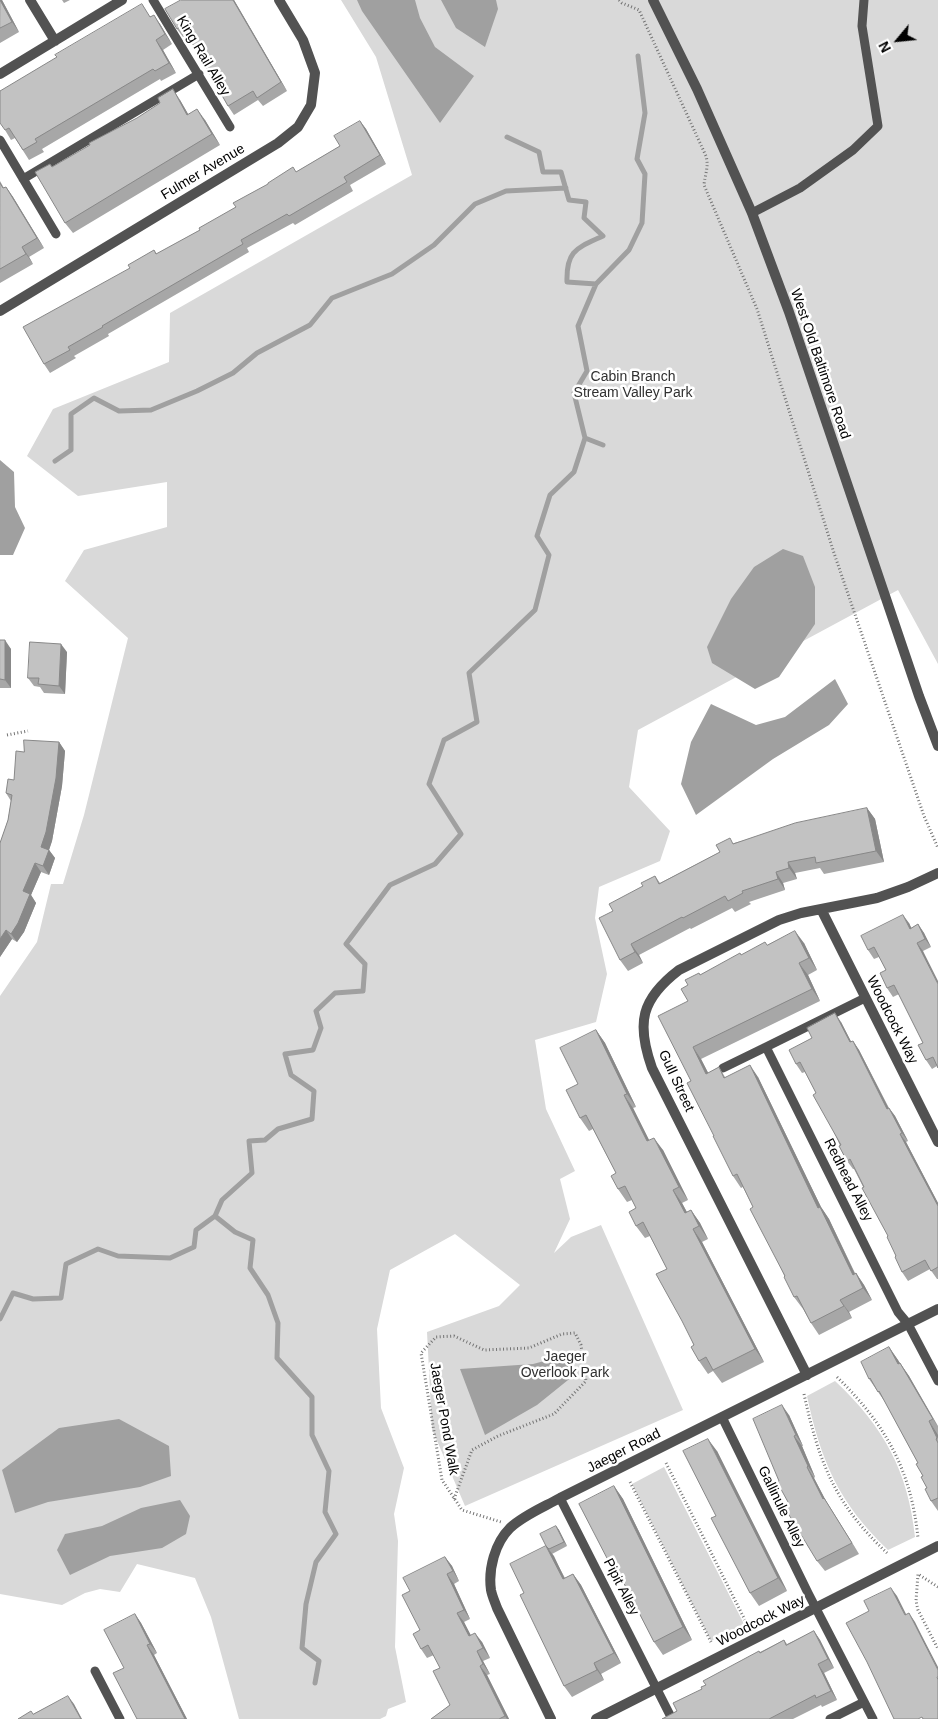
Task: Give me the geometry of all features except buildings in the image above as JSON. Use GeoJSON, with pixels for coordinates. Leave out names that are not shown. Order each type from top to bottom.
{"type":"FeatureCollection","features":[{"type":"Feature","properties":{"kind":"street"},"geometry":{"type":"LineString","coordinates":[[30,0],[54,41]]}},
{"type":"Feature","properties":{"kind":"street"},"geometry":{"type":"LineString","coordinates":[[0,74],[122,0]]}},
{"type":"Feature","properties":{"kind":"street","name":"Fulmer Avenue"},"geometry":{"type":"LineString","coordinates":[[0,311],[278,143],[298,127],[311,105],[315,73],[303,40],[279,0]]}},
{"type":"Feature","properties":{"kind":"street","name":"West Old Baltimore Road"},"geometry":{"type":"LineString","coordinates":[[653,0],[697,89],[752,213],[789,312],[918,696],[938,746]]}},
{"type":"Feature","properties":{"kind":"street","name":"Gull Street"},"geometry":{"type":"LineString","coordinates":[[807,1375],[652,1068],[647,1053],[643,1024],[646,1009],[664,982],[679,970],[780,920],[821,909],[877,898],[908,887],[938,873]]}},
{"type":"Feature","properties":{"kind":"street","name":"Woodcock Way"},"geometry":{"type":"LineString","coordinates":[[821,909],[938,1142]]}},
{"type":"Feature","properties":{"kind":"street","name":"Jaeger Road"},"geometry":{"type":"LineString","coordinates":[[551,1719],[497,1608],[492,1591],[490,1578],[496,1551],[500,1541],[510,1528],[560,1498],[938,1308]]}},
{"type":"Feature","properties":{"kind":"street","name":"Woodcock Way"},"geometry":{"type":"LineString","coordinates":[[596,1719],[938,1546]]}},
{"type":"Feature","properties":{"kind":"lane","name":"King Rail Alley"},"geometry":{"type":"LineString","coordinates":[[153,0],[230,127]]}},
{"type":"Feature","properties":{"kind":"lane"},"geometry":{"type":"LineString","coordinates":[[752,213],[800,188],[853,150],[878,126],[862,26],[864,0]]}},
{"type":"Feature","properties":{"kind":"lane"},"geometry":{"type":"LineString","coordinates":[[23,179],[198,74]]}},
{"type":"Feature","properties":{"kind":"lane"},"geometry":{"type":"LineString","coordinates":[[0,140],[56,234]]}},
{"type":"Feature","properties":{"kind":"lane"},"geometry":{"type":"LineString","coordinates":[[723,1068],[865,998]]}},
{"type":"Feature","properties":{"kind":"lane","name":"Redhead Alley"},"geometry":{"type":"LineString","coordinates":[[766,1047],[898,1312],[908,1324],[938,1381]]}},
{"type":"Feature","properties":{"kind":"lane","name":"Gallinule Alley"},"geometry":{"type":"LineString","coordinates":[[722,1418],[872,1719]]}},
{"type":"Feature","properties":{"kind":"lane","name":"Pipit Alley"},"geometry":{"type":"LineString","coordinates":[[560,1498],[672,1719]]}},
{"type":"Feature","properties":{"kind":"lane"},"geometry":{"type":"LineString","coordinates":[[95,1671],[120,1719]]}},
{"type":"Feature","properties":{"kind":"lane"},"geometry":{"type":"LineString","coordinates":[[830,1719],[864,1702]]}},
{"type":"Feature","properties":{"kind":"path"},"geometry":{"type":"LineString","coordinates":[[620,0],[622,3],[639,10],[706,156],[708,166],[704,185],[757,310],[834,553],[924,816],[938,848]]}},
{"type":"Feature","properties":{"kind":"path"},"geometry":{"type":"LineString","coordinates":[[7,735],[28,731]]}},
{"type":"Feature","properties":{"kind":"path","name":"Jaeger Pond Walk"},"geometry":{"type":"LineString","coordinates":[[454,1499],[472,1450],[498,1436],[554,1414],[586,1381],[581,1345],[574,1333],[562,1334],[529,1348],[484,1350],[454,1336],[436,1337],[421,1352],[442,1480],[454,1499],[462,1510],[499,1520],[510,1528]]}},
{"type":"Feature","properties":{"kind":"path"},"geometry":{"type":"LineString","coordinates":[[837,1377],[855,1395],[878,1424],[901,1464],[912,1500],[918,1538]]}},
{"type":"Feature","properties":{"kind":"path"},"geometry":{"type":"LineString","coordinates":[[804,1394],[815,1441],[824,1467],[840,1497],[865,1531],[887,1554]]}},
{"type":"Feature","properties":{"kind":"path"},"geometry":{"type":"LineString","coordinates":[[666,1463],[747,1624]]}},
{"type":"Feature","properties":{"kind":"path"},"geometry":{"type":"LineString","coordinates":[[630,1482],[711,1642]]}},
{"type":"Feature","properties":{"kind":"path"},"geometry":{"type":"LineString","coordinates":[[938,1587],[918,1574],[916,1601],[918,1610],[938,1649]]}},
{"type":"Feature","properties":{"kind":"green space","name":"Cabin Branch Stream Valley Park"},"geometry":{"type":"Polygon","coordinates":[[[341,0],[938,0],[938,664],[898,590],[638,730],[629,787],[670,831],[660,861],[599,887],[595,918],[607,974],[596,1022],[535,1040],[546,1109],[575,1171],[560,1179],[570,1219],[554,1253],[571,1237],[601,1225],[683,1410],[465,1506],[432,1429],[427,1332],[499,1306],[520,1285],[455,1234],[390,1270],[377,1329],[381,1408],[404,1468],[394,1514],[398,1541],[395,1647],[406,1702],[388,1709],[386,1716],[380,1719],[239,1719],[211,1617],[195,1578],[137,1564],[120,1592],[100,1589],[85,1593],[62,1605],[0,1594],[0,996],[37,942],[51,884],[63,884],[84,815],[128,638],[65,581],[84,550],[167,527],[167,482],[78,496],[27,456],[53,409],[169,362],[170,313],[412,175],[376,57],[341,0]]]}},
{"type":"Feature","properties":{"kind":"green space"},"geometry":{"type":"Polygon","coordinates":[[[835,1381],[852,1398],[880,1433],[900,1471],[912,1513],[915,1537],[888,1550],[857,1515],[834,1480],[812,1420],[807,1396],[835,1381]]]}},
{"type":"Feature","properties":{"kind":"green space"},"geometry":{"type":"Polygon","coordinates":[[[664,1467],[744,1624],[711,1641],[632,1484],[664,1467]]]}},
{"type":"Feature","properties":{"kind":"shaded area"},"geometry":{"type":"Polygon","coordinates":[[[357,0],[415,0],[420,18],[435,47],[474,76],[440,123],[362,11],[357,0]]]}},
{"type":"Feature","properties":{"kind":"shaded area"},"geometry":{"type":"Polygon","coordinates":[[[441,0],[496,0],[498,9],[485,47],[456,28],[441,0]]]}},
{"type":"Feature","properties":{"kind":"shaded area"},"geometry":{"type":"Polygon","coordinates":[[[0,460],[14,472],[15,507],[25,528],[13,555],[0,555],[0,460]]]}},
{"type":"Feature","properties":{"kind":"shaded area"},"geometry":{"type":"Polygon","coordinates":[[[783,549],[803,556],[815,587],[815,624],[779,677],[755,689],[712,663],[707,647],[731,599],[754,567],[783,549]]]}},
{"type":"Feature","properties":{"kind":"shaded area"},"geometry":{"type":"Polygon","coordinates":[[[835,679],[848,704],[829,725],[773,759],[696,815],[681,784],[691,742],[711,704],[756,725],[785,717],[835,679]]]}},
{"type":"Feature","properties":{"kind":"shaded area"},"geometry":{"type":"Polygon","coordinates":[[[575,1353],[573,1376],[537,1405],[485,1435],[460,1369],[533,1364],[575,1353]]]}},
{"type":"Feature","properties":{"kind":"shaded area"},"geometry":{"type":"Polygon","coordinates":[[[119,1419],[169,1446],[171,1476],[140,1487],[48,1502],[15,1513],[2,1470],[59,1428],[119,1419]]]}},
{"type":"Feature","properties":{"kind":"shaded area"},"geometry":{"type":"Polygon","coordinates":[[[180,1500],[190,1516],[186,1534],[162,1548],[110,1556],[70,1575],[57,1550],[65,1534],[102,1526],[141,1508],[180,1500]]]}},
{"type":"Feature","properties":{"kind":"waterway"},"geometry":{"type":"LineString","coordinates":[[315,1683],[319,1661],[302,1648],[306,1604],[316,1562],[336,1534],[325,1512],[329,1471],[312,1435],[312,1397],[277,1358],[278,1323],[268,1295],[250,1268],[253,1240],[235,1232],[215,1216],[222,1200],[252,1173],[249,1141],[265,1140],[278,1129],[312,1119],[314,1091],[291,1075],[285,1054],[313,1050],[321,1028],[316,1011],[335,993],[363,991],[365,964],[346,944],[390,885],[435,864],[461,834],[429,784],[444,740],[477,722],[469,673],[535,610],[549,555],[537,536],[550,495],[574,472],[585,438],[574,393],[587,371],[578,326],[596,284],[629,250],[642,223],[645,174],[637,159],[645,113],[638,56]]}},
{"type":"Feature","properties":{"kind":"waterway"},"geometry":{"type":"LineString","coordinates":[[507,137],[539,152],[543,172],[561,172],[569,200],[586,202],[584,218],[603,236],[580,247],[571,257],[567,271],[567,282],[596,284]]}},
{"type":"Feature","properties":{"kind":"waterway"},"geometry":{"type":"LineString","coordinates":[[55,461],[71,450],[71,414],[94,398],[119,411],[151,410],[197,391],[233,373],[257,353],[310,325],[332,298],[392,274],[434,245],[475,204],[506,191],[566,188]]}},
{"type":"Feature","properties":{"kind":"waterway"},"geometry":{"type":"LineString","coordinates":[[585,438],[603,445]]}},
{"type":"Feature","properties":{"kind":"waterway"},"geometry":{"type":"LineString","coordinates":[[0,1319],[13,1293],[33,1299],[61,1298],[66,1264],[98,1249],[118,1256],[170,1258],[194,1247],[196,1230],[215,1216]]}},
{"type":"Feature","properties":{"kind":"park label","name":"Jaeger Overlook Park"},"geometry":{"type":"Point","coordinates":[565,1365]}}]}
